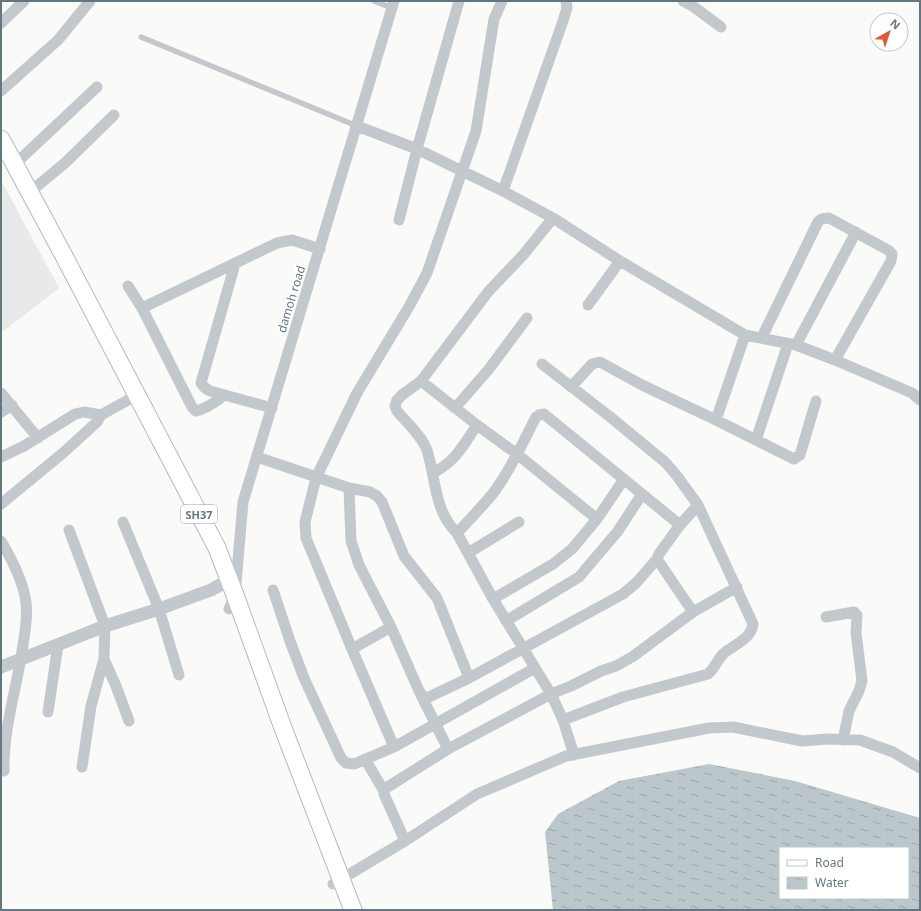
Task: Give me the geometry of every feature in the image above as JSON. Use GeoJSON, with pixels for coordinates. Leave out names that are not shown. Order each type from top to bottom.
{"type":"FeatureCollection","features":[{"type":"Feature","properties":{"kind":"main road","name":"SH37"},"geometry":{"type":"LineString","coordinates":[[1,138],[8,161],[40,229],[228,592],[283,728],[337,882],[343,910]]}},
{"type":"Feature","properties":{"kind":"main road","name":"SH37"},"geometry":{"type":"LineString","coordinates":[[8,161],[30,192],[217,548],[228,592]]}},
{"type":"Feature","properties":{"kind":"main road","name":"SH37"},"geometry":{"type":"LineString","coordinates":[[337,882],[353,910]]}},
{"type":"Feature","properties":{"kind":"street"},"geometry":{"type":"LineString","coordinates":[[1,23],[23,1]]}},
{"type":"Feature","properties":{"kind":"street"},"geometry":{"type":"LineString","coordinates":[[1,90],[58,40],[90,1]]}},
{"type":"Feature","properties":{"kind":"street"},"geometry":{"type":"LineString","coordinates":[[399,220],[417,149],[459,1]]}},
{"type":"Feature","properties":{"kind":"street"},"geometry":{"type":"LineString","coordinates":[[394,747],[306,538],[305,522],[316,478],[357,393],[410,305],[427,273],[476,131],[494,19],[502,1]]}},
{"type":"Feature","properties":{"kind":"street"},"geometry":{"type":"LineString","coordinates":[[503,190],[563,21],[567,8],[566,1]]}},
{"type":"Feature","properties":{"kind":"street"},"geometry":{"type":"LineString","coordinates":[[683,1],[694,6],[722,27]]}},
{"type":"Feature","properties":{"kind":"street","name":"damoh road"},"geometry":{"type":"LineString","coordinates":[[228,592],[243,502],[393,4]]}},
{"type":"Feature","properties":{"kind":"street"},"geometry":{"type":"LineString","coordinates":[[8,161],[97,87]]}},
{"type":"Feature","properties":{"kind":"street"},"geometry":{"type":"LineString","coordinates":[[30,192],[64,163],[114,115]]}},
{"type":"Feature","properties":{"kind":"street"},"geometry":{"type":"LineString","coordinates":[[357,126],[417,149],[503,190],[553,218],[620,261],[745,335],[762,337],[792,344],[836,360],[917,395]]}},
{"type":"Feature","properties":{"kind":"street"},"geometry":{"type":"LineString","coordinates":[[553,218],[524,254],[488,292],[421,381],[402,395],[397,400],[395,406],[397,411],[422,440],[433,473],[439,505],[451,527],[457,533],[506,621],[551,694],[563,720],[574,755]]}},
{"type":"Feature","properties":{"kind":"street"},"geometry":{"type":"LineString","coordinates":[[762,337],[819,220],[829,218],[888,250],[892,254],[891,261],[836,360]]}},
{"type":"Feature","properties":{"kind":"street"},"geometry":{"type":"LineString","coordinates":[[756,440],[792,344],[856,232]]}},
{"type":"Feature","properties":{"kind":"street"},"geometry":{"type":"LineString","coordinates":[[142,308],[277,243],[292,240],[320,249]]}},
{"type":"Feature","properties":{"kind":"street"},"geometry":{"type":"LineString","coordinates":[[588,305],[620,261]]}},
{"type":"Feature","properties":{"kind":"street"},"geometry":{"type":"LineString","coordinates":[[235,264],[202,383],[205,388],[272,408]]}},
{"type":"Feature","properties":{"kind":"street"},"geometry":{"type":"LineString","coordinates":[[128,286],[142,308],[194,410],[206,408],[225,395]]}},
{"type":"Feature","properties":{"kind":"street"},"geometry":{"type":"LineString","coordinates":[[455,408],[489,369],[526,318]]}},
{"type":"Feature","properties":{"kind":"street"},"geometry":{"type":"LineString","coordinates":[[716,420],[745,335]]}},
{"type":"Feature","properties":{"kind":"street"},"geometry":{"type":"LineString","coordinates":[[571,387],[592,364],[600,362],[642,385],[794,459],[800,455],[816,401]]}},
{"type":"Feature","properties":{"kind":"street"},"geometry":{"type":"LineString","coordinates":[[542,364],[609,416],[664,462],[677,476],[698,505],[753,624],[752,631],[746,638],[722,655],[715,668],[708,674],[623,697],[563,720]]}},
{"type":"Feature","properties":{"kind":"street"},"geometry":{"type":"LineString","coordinates":[[421,381],[517,454],[596,519]]}},
{"type":"Feature","properties":{"kind":"street"},"geometry":{"type":"LineString","coordinates":[[1,393],[38,438]]}},
{"type":"Feature","properties":{"kind":"street"},"geometry":{"type":"LineString","coordinates":[[1,504],[69,448],[97,422],[101,415],[128,400]]}},
{"type":"Feature","properties":{"kind":"street"},"geometry":{"type":"LineString","coordinates":[[1,412],[12,405]]}},
{"type":"Feature","properties":{"kind":"street"},"geometry":{"type":"LineString","coordinates":[[1,457],[38,438],[76,414],[84,412],[101,415]]}},
{"type":"Feature","properties":{"kind":"street"},"geometry":{"type":"LineString","coordinates":[[457,533],[495,490],[539,414],[544,414],[680,525]]}},
{"type":"Feature","properties":{"kind":"street"},"geometry":{"type":"LineString","coordinates":[[433,473],[446,466],[456,457],[477,425]]}},
{"type":"Feature","properties":{"kind":"street"},"geometry":{"type":"LineString","coordinates":[[257,457],[316,478],[349,488],[370,492],[377,496],[382,502],[404,556],[437,598],[469,678]]}},
{"type":"Feature","properties":{"kind":"street"},"geometry":{"type":"LineString","coordinates":[[493,599],[553,564],[572,548],[596,519],[624,479]]}},
{"type":"Feature","properties":{"kind":"street"},"geometry":{"type":"LineString","coordinates":[[349,488],[351,541],[359,565],[391,627],[421,695],[448,749]]}},
{"type":"Feature","properties":{"kind":"street"},"geometry":{"type":"LineString","coordinates":[[506,621],[579,577],[618,531],[642,494]]}},
{"type":"Feature","properties":{"kind":"street"},"geometry":{"type":"LineString","coordinates":[[421,695],[424,697],[429,697],[469,678],[623,594],[636,583],[657,559],[680,525],[698,505]]}},
{"type":"Feature","properties":{"kind":"street"},"geometry":{"type":"LineString","coordinates":[[124,522],[159,609],[178,675]]}},
{"type":"Feature","properties":{"kind":"street"},"geometry":{"type":"LineString","coordinates":[[468,553],[519,522]]}},
{"type":"Feature","properties":{"kind":"street"},"geometry":{"type":"LineString","coordinates":[[69,530],[106,626],[104,659],[91,706],[82,767]]}},
{"type":"Feature","properties":{"kind":"street"},"geometry":{"type":"LineString","coordinates":[[1,541],[5,559],[18,576],[26,602],[27,621],[22,659],[5,736],[3,753],[4,771]]}},
{"type":"Feature","properties":{"kind":"street"},"geometry":{"type":"LineString","coordinates":[[657,559],[693,612]]}},
{"type":"Feature","properties":{"kind":"street"},"geometry":{"type":"LineString","coordinates":[[384,791],[448,749],[551,694],[601,671],[616,666],[632,657],[693,612],[737,587]]}},
{"type":"Feature","properties":{"kind":"street"},"geometry":{"type":"LineString","coordinates":[[273,590],[290,642],[304,678],[341,758],[346,763],[354,764],[394,747],[535,668]]}},
{"type":"Feature","properties":{"kind":"street"},"geometry":{"type":"LineString","coordinates":[[1,667],[106,626],[159,609],[228,592]]}},
{"type":"Feature","properties":{"kind":"street"},"geometry":{"type":"LineString","coordinates":[[826,617],[849,612],[856,612],[858,615],[856,633],[862,681],[859,691],[849,711],[843,740]]}},
{"type":"Feature","properties":{"kind":"street"},"geometry":{"type":"LineString","coordinates":[[352,650],[391,627]]}},
{"type":"Feature","properties":{"kind":"street"},"geometry":{"type":"LineString","coordinates":[[48,712],[58,644]]}},
{"type":"Feature","properties":{"kind":"street"},"geometry":{"type":"LineString","coordinates":[[104,659],[129,721]]}},
{"type":"Feature","properties":{"kind":"street"},"geometry":{"type":"LineString","coordinates":[[337,882],[405,841],[477,794],[566,756],[709,728],[732,728],[802,741],[827,739],[860,740],[893,752],[920,768]]}},
{"type":"Feature","properties":{"kind":"street"},"geometry":{"type":"LineString","coordinates":[[365,759],[384,791],[386,800],[405,841]]}},
{"type":"Feature","properties":{"kind":"lane"},"geometry":{"type":"LineString","coordinates":[[374,1],[393,4]]}},
{"type":"Feature","properties":{"kind":"lane"},"geometry":{"type":"LineString","coordinates":[[140,37],[357,126]]}},
{"type":"Feature","properties":{"kind":"shaded area"},"geometry":{"type":"Polygon","coordinates":[[[1,180],[59,288],[1,333],[1,180]]]}},
{"type":"Feature","properties":{"kind":"water"},"geometry":{"type":"Polygon","coordinates":[[[709,764],[795,781],[920,818],[920,910],[553,910],[545,832],[558,814],[619,781],[709,764]]]}}]}
